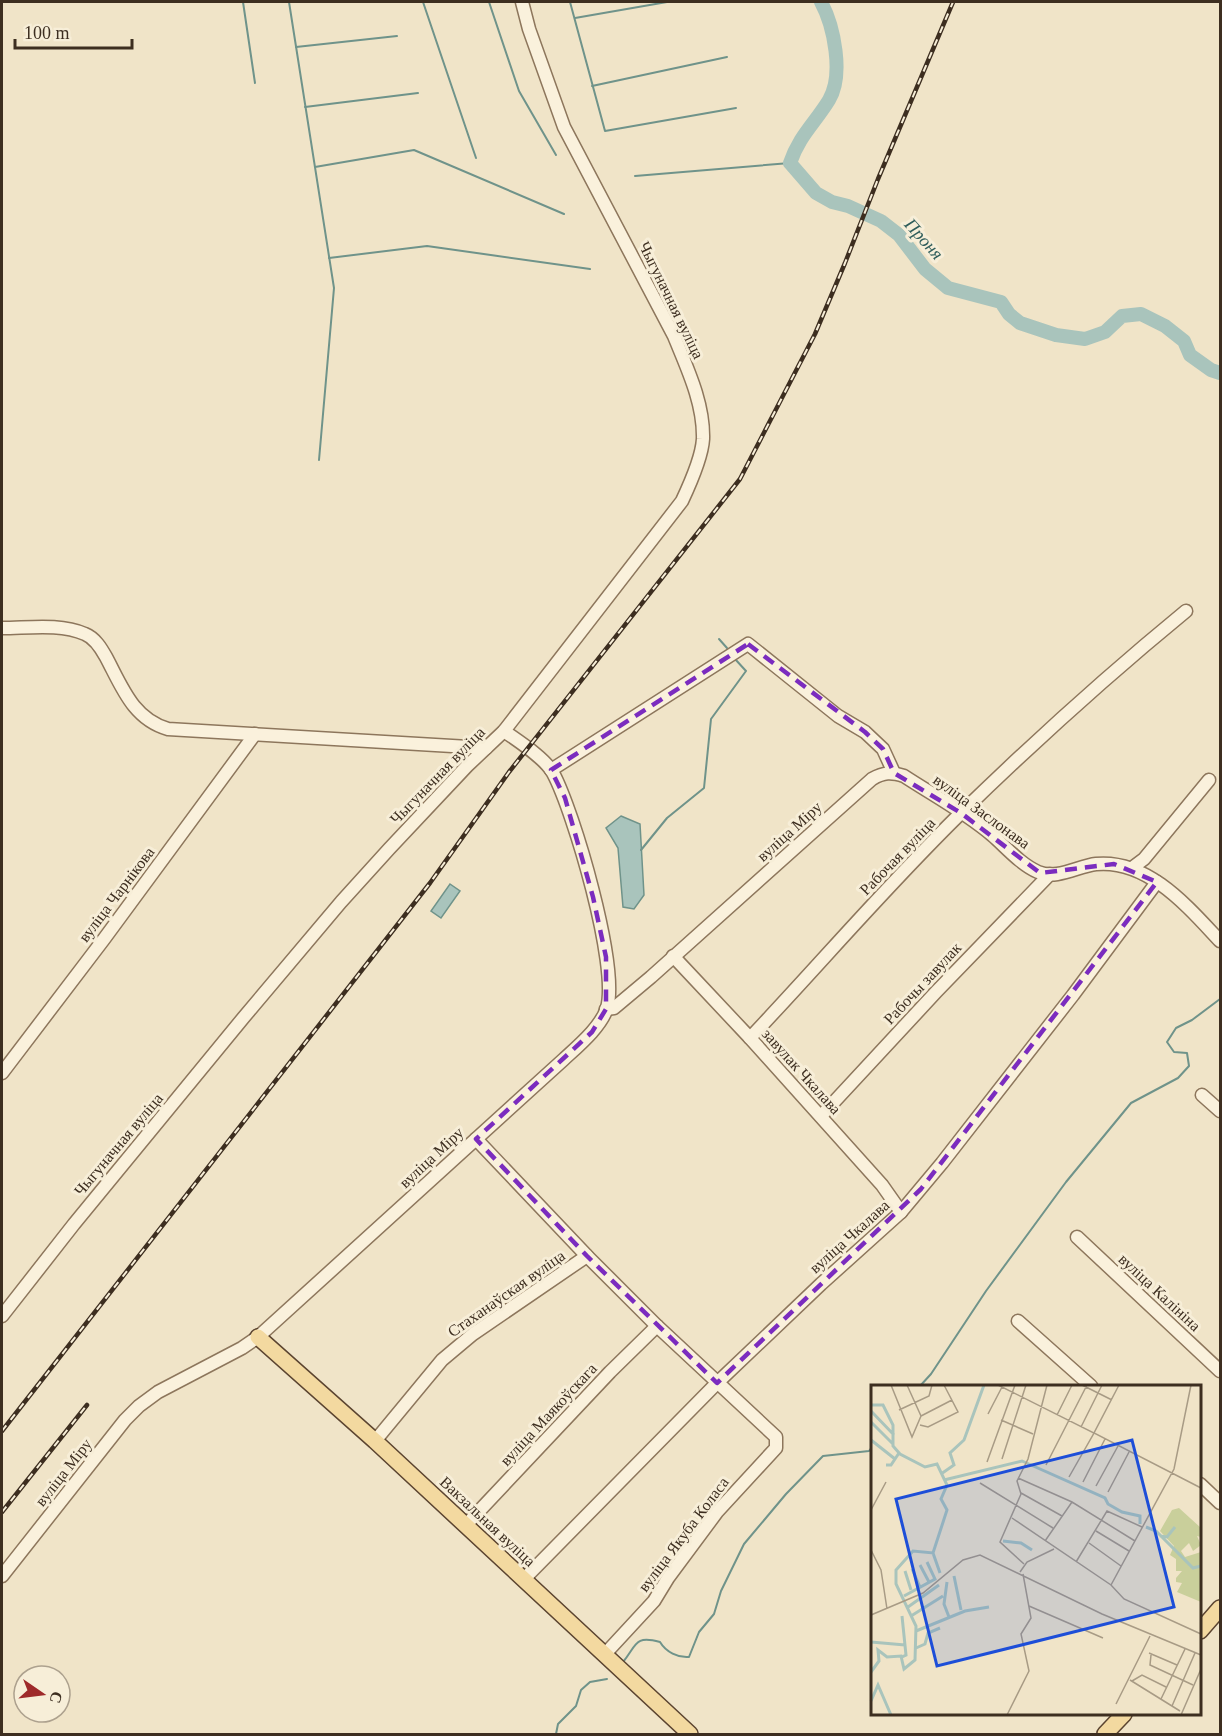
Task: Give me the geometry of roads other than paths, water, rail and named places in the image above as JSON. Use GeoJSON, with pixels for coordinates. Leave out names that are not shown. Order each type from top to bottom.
{"type":"FeatureCollection","features":[{"type":"Feature","properties":{"kind":"main road","name":"Вакзальная вуліца"},"geometry":{"type":"LineString","coordinates":[[258,1337],[375,1441],[690,1734]]}},
{"type":"Feature","properties":{"kind":"main road"},"geometry":{"type":"LineString","coordinates":[[1201,1625],[1221,1608]]}},
{"type":"Feature","properties":{"kind":"main road"},"geometry":{"type":"LineString","coordinates":[[1105,1734],[1122,1715]]}},
{"type":"Feature","properties":{"kind":"street","name":"Чыгуначная вуліца"},"geometry":{"type":"LineString","coordinates":[[2,1316],[74,1224],[341,902],[388,849],[504,731],[682,501],[690,485],[703,440],[700,407],[674,336],[564,127],[529,29],[522,2]]}},
{"type":"Feature","properties":{"kind":"street","name":"Рабочая вуліца"},"geometry":{"type":"LineString","coordinates":[[750,1038],[856,922],[961,813],[1119,666],[1185,610]]}},
{"type":"Feature","properties":{"kind":"street"},"geometry":{"type":"LineString","coordinates":[[2,628],[59,628],[88,635],[100,645],[133,705],[144,718],[168,729],[486,748]]}},
{"type":"Feature","properties":{"kind":"street"},"geometry":{"type":"LineString","coordinates":[[551,770],[748,644],[838,716],[864,732],[883,749],[894,773]]}},
{"type":"Feature","properties":{"kind":"street"},"geometry":{"type":"LineString","coordinates":[[504,731],[528,748],[551,770],[565,798],[593,897],[606,957],[609,994],[606,1009]]}},
{"type":"Feature","properties":{"kind":"street","name":"вуліца Чарнікова"},"geometry":{"type":"LineString","coordinates":[[2,1073],[255,734]]}},
{"type":"Feature","properties":{"kind":"street","name":"вуліца Міру"},"geometry":{"type":"LineString","coordinates":[[2,1576],[125,1420],[139,1406],[158,1392],[242,1348],[258,1337],[592,1032],[606,1009],[614,1008],[651,977],[872,779],[883,773],[894,773]]}},
{"type":"Feature","properties":{"kind":"street","name":"вуліца Заслонава"},"geometry":{"type":"LineString","coordinates":[[894,773],[904,776],[961,813],[991,834],[1028,866],[1040,873],[1050,874]]}},
{"type":"Feature","properties":{"kind":"street"},"geometry":{"type":"LineString","coordinates":[[1132,868],[1144,859],[1209,780]]}},
{"type":"Feature","properties":{"kind":"street"},"geometry":{"type":"LineString","coordinates":[[1050,874],[1059,874],[1096,864],[1114,864],[1132,868],[1157,882],[1180,900],[1221,941]]}},
{"type":"Feature","properties":{"kind":"street","name":"Рабочы завулак"},"geometry":{"type":"LineString","coordinates":[[821,1116],[1050,874]]}},
{"type":"Feature","properties":{"kind":"street","name":"вуліца Чкалава"},"geometry":{"type":"LineString","coordinates":[[524,1579],[717,1383],[901,1212],[1073,995],[1157,882]]}},
{"type":"Feature","properties":{"kind":"street","name":"завулак Чкалава"},"geometry":{"type":"LineString","coordinates":[[673,956],[821,1116],[882,1185],[901,1212]]}},
{"type":"Feature","properties":{"kind":"street"},"geometry":{"type":"LineString","coordinates":[[1202,1095],[1221,1111]]}},
{"type":"Feature","properties":{"kind":"street","name":"Стаханаўская вуліца"},"geometry":{"type":"LineString","coordinates":[[476,1138],[587,1256],[717,1383]]}},
{"type":"Feature","properties":{"kind":"street","name":"вуліца Калініна"},"geometry":{"type":"LineString","coordinates":[[1077,1237],[1221,1371]]}},
{"type":"Feature","properties":{"kind":"street","name":"Стаханаўская вуліца"},"geometry":{"type":"LineString","coordinates":[[375,1441],[442,1360],[473,1334],[587,1256]]}},
{"type":"Feature","properties":{"kind":"street"},"geometry":{"type":"LineString","coordinates":[[1018,1321],[1090,1385]]}},
{"type":"Feature","properties":{"kind":"street","name":"вуліца Маякоўскага"},"geometry":{"type":"LineString","coordinates":[[465,1526],[610,1372],[657,1326]]}},
{"type":"Feature","properties":{"kind":"street","name":"вуліца Якуба Коласа"},"geometry":{"type":"LineString","coordinates":[[604,1654],[654,1601],[668,1578],[717,1512],[776,1448],[776,1437],[717,1383]]}},
{"type":"Feature","properties":{"kind":"street"},"geometry":{"type":"LineString","coordinates":[[1201,1485],[1221,1503]]}},
{"type":"Feature","properties":{"kind":"water"},"geometry":{"type":"Polygon","coordinates":[[[621,816],[640,824],[644,895],[634,909],[623,907],[618,848],[606,828],[621,816]]]}},
{"type":"Feature","properties":{"kind":"water"},"geometry":{"type":"Polygon","coordinates":[[[450,884],[460,891],[441,918],[431,911],[450,884]]]}},
{"type":"Feature","properties":{"kind":"waterway"},"geometry":{"type":"LineString","coordinates":[[243,2],[255,83]]}},
{"type":"Feature","properties":{"kind":"waterway"},"geometry":{"type":"LineString","coordinates":[[289,2],[334,288],[319,460]]}},
{"type":"Feature","properties":{"kind":"waterway"},"geometry":{"type":"LineString","coordinates":[[423,2],[476,158]]}},
{"type":"Feature","properties":{"kind":"waterway"},"geometry":{"type":"LineString","coordinates":[[489,2],[519,91],[556,155]]}},
{"type":"Feature","properties":{"kind":"waterway"},"geometry":{"type":"LineString","coordinates":[[570,2],[605,131],[736,108]]}},
{"type":"Feature","properties":{"kind":"waterway"},"geometry":{"type":"LineString","coordinates":[[575,18],[667,2]]}},
{"type":"Feature","properties":{"kind":"waterway","name":"Проня"},"geometry":{"type":"LineString","coordinates":[[821,2],[830,24],[836,51],[836,78],[829,100],[803,137],[790,163],[816,193],[832,202],[848,206],[881,221],[899,235],[925,269],[948,288],[1001,302],[1009,314],[1020,323],[1056,335],[1085,339],[1105,332],[1122,316],[1141,314],[1165,326],[1184,341],[1190,355],[1211,370],[1220,373]]}},
{"type":"Feature","properties":{"kind":"waterway"},"geometry":{"type":"LineString","coordinates":[[296,47],[397,36]]}},
{"type":"Feature","properties":{"kind":"waterway"},"geometry":{"type":"LineString","coordinates":[[592,86],[727,57]]}},
{"type":"Feature","properties":{"kind":"waterway"},"geometry":{"type":"LineString","coordinates":[[305,107],[418,93]]}},
{"type":"Feature","properties":{"kind":"waterway"},"geometry":{"type":"LineString","coordinates":[[315,167],[414,150],[564,214]]}},
{"type":"Feature","properties":{"kind":"waterway"},"geometry":{"type":"LineString","coordinates":[[635,176],[790,163]]}},
{"type":"Feature","properties":{"kind":"waterway"},"geometry":{"type":"LineString","coordinates":[[329,258],[427,246],[590,269]]}},
{"type":"Feature","properties":{"kind":"waterway"},"geometry":{"type":"LineString","coordinates":[[719,639],[727,648]]}},
{"type":"Feature","properties":{"kind":"waterway"},"geometry":{"type":"LineString","coordinates":[[641,850],[667,818],[704,788],[711,719],[746,671],[735,659]]}},
{"type":"Feature","properties":{"kind":"waterway"},"geometry":{"type":"LineString","coordinates":[[921,1385],[931,1374],[986,1291],[1066,1182],[1131,1103],[1178,1078],[1189,1066],[1187,1053],[1174,1052],[1167,1042],[1176,1028],[1192,1020],[1220,999]]}},
{"type":"Feature","properties":{"kind":"waterway"},"geometry":{"type":"LineString","coordinates":[[623,1662],[637,1643],[645,1640],[660,1642],[673,1654],[689,1657],[699,1632],[714,1614],[721,1591],[744,1544],[786,1494],[823,1456],[869,1451],[871,1448]]}},
{"type":"Feature","properties":{"kind":"waterway"},"geometry":{"type":"LineString","coordinates":[[556,1734],[558,1724],[576,1706],[581,1690],[590,1682],[607,1679]]}},
{"type":"Feature","properties":{"kind":"railway"},"geometry":{"type":"LineString","coordinates":[[2,1431],[430,883],[509,772],[740,479],[815,334],[953,2]]}},
{"type":"Feature","properties":{"kind":"railway"},"geometry":{"type":"LineString","coordinates":[[2,1512],[87,1405]]}}]}
